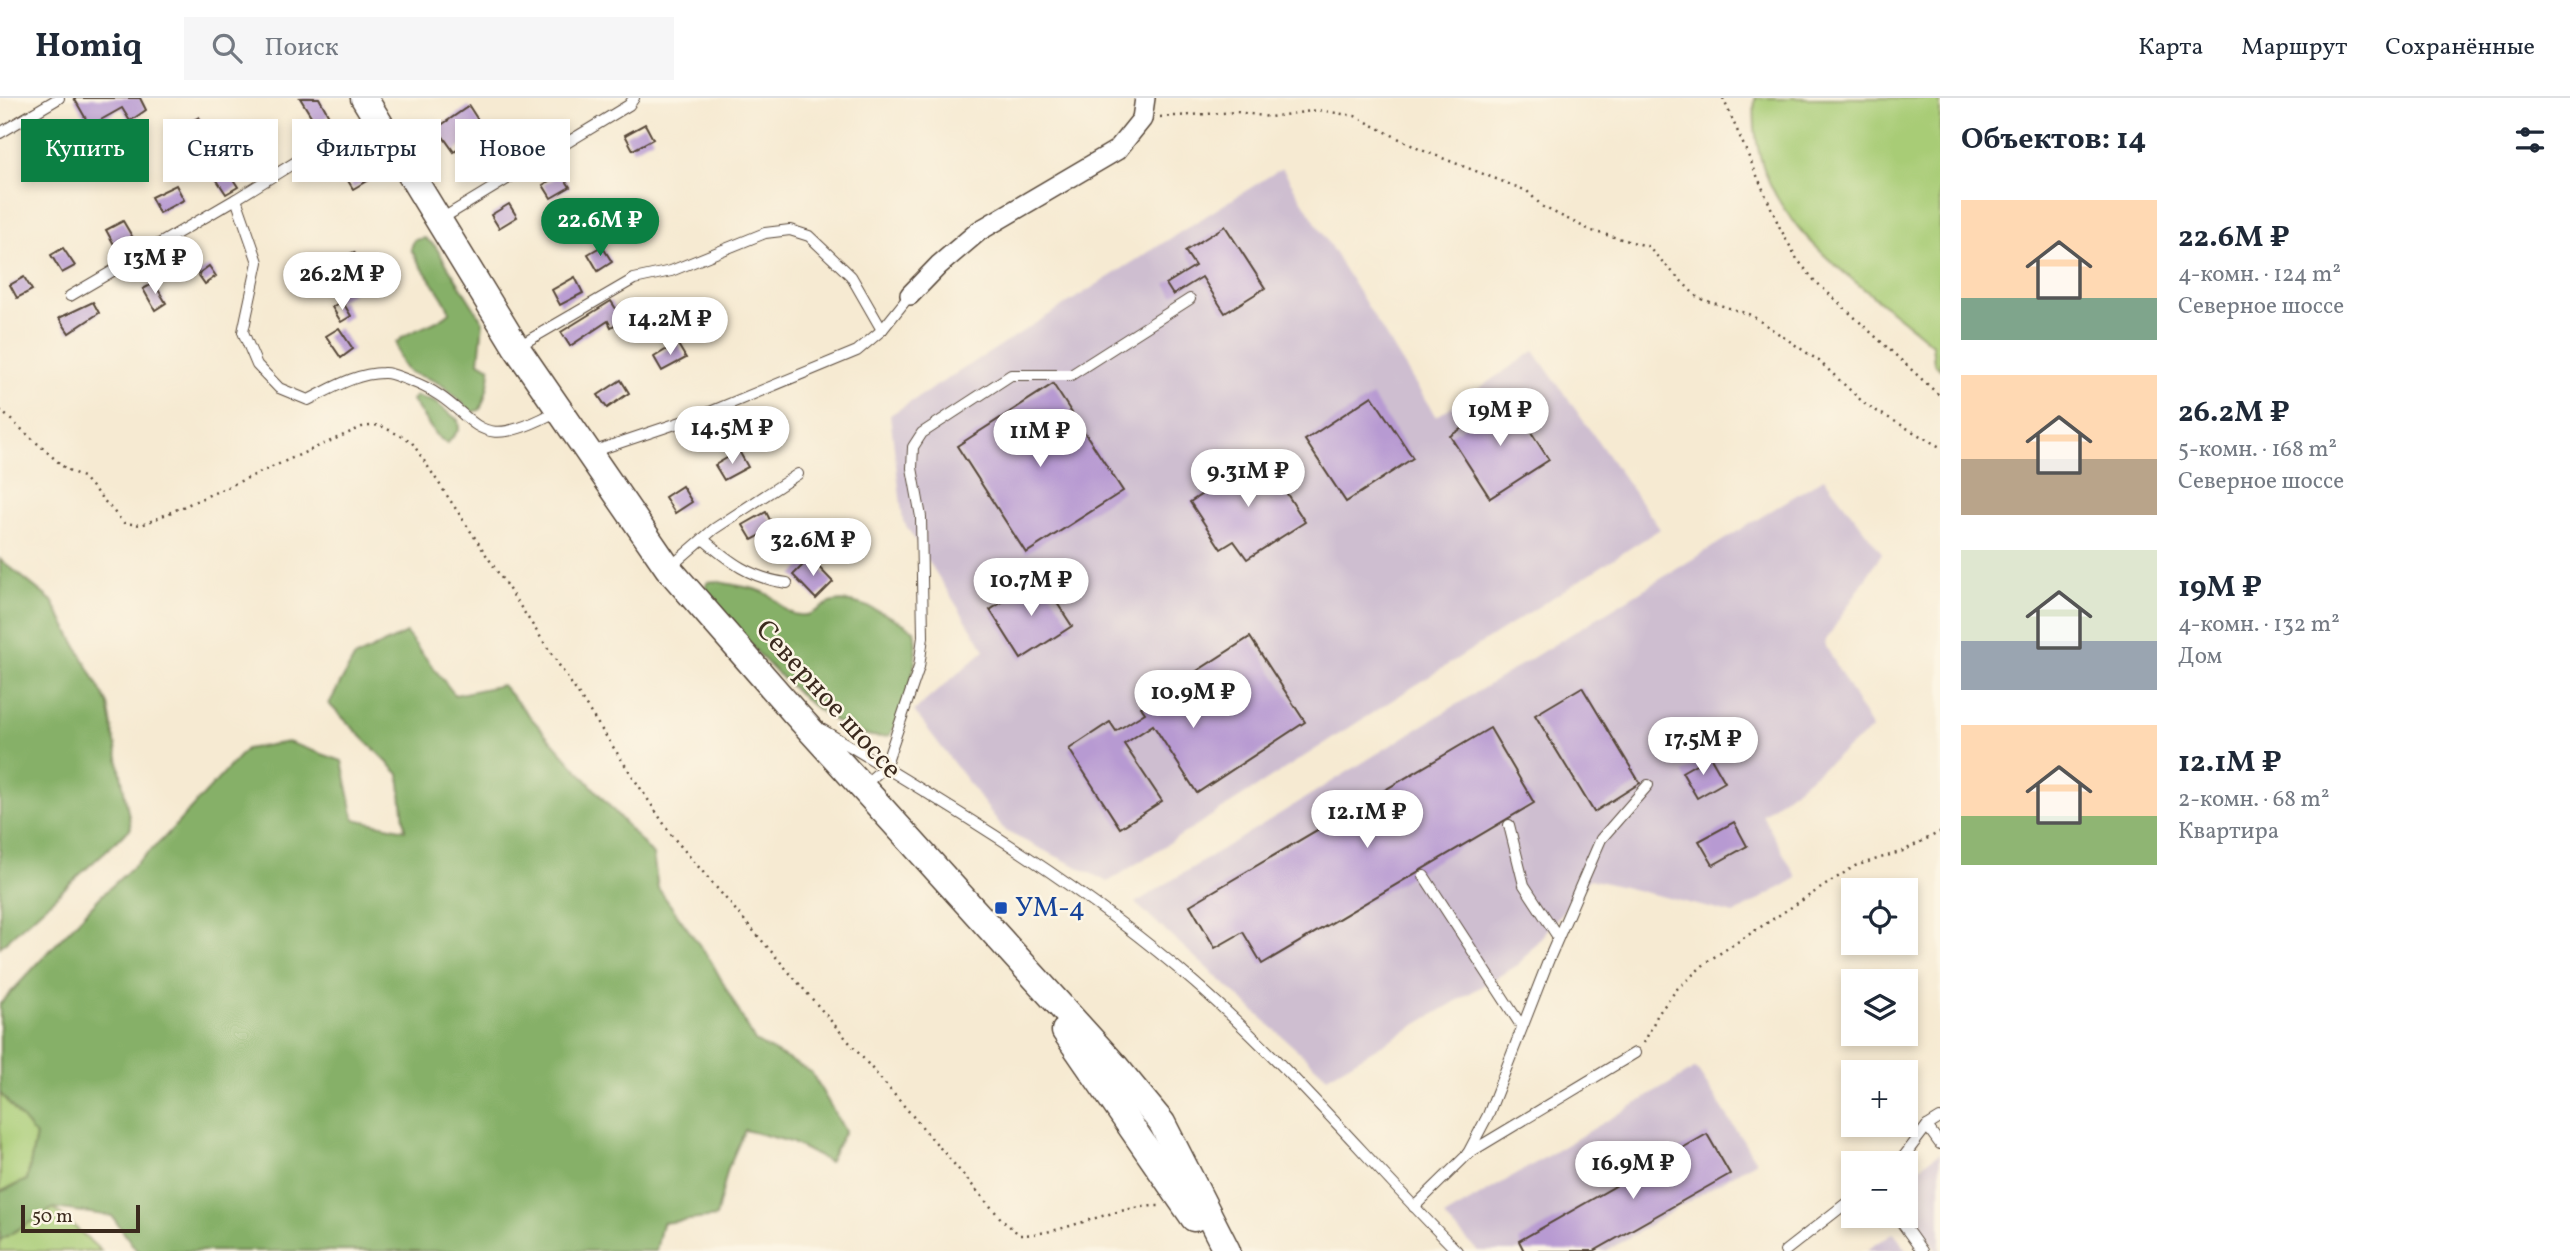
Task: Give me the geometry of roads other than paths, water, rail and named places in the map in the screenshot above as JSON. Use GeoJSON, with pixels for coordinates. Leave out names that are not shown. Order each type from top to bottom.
{"type":"FeatureCollection","features":[{"type":"Feature","properties":{"kind":"main road","name":"Северное шоссе"},"geometry":{"type":"LineString","coordinates":[[367,103],[516,347],[668,568],[793,712],[863,785],[1115,1066],[1162,1123],[1227,1251]]}},
{"type":"Feature","properties":{"kind":"main road"},"geometry":{"type":"LineString","coordinates":[[1012,954],[1216,1251]]}},
{"type":"Feature","properties":{"kind":"street"},"geometry":{"type":"LineString","coordinates":[[910,295],[939,265],[979,231],[1116,150],[1142,119],[1144,98]]}},
{"type":"Feature","properties":{"kind":"lane"},"geometry":{"type":"LineString","coordinates":[[0,133],[59,98]]}},
{"type":"Feature","properties":{"kind":"lane"},"geometry":{"type":"LineString","coordinates":[[438,221],[629,105],[635,98]]}},
{"type":"Feature","properties":{"kind":"lane"},"geometry":{"type":"LineString","coordinates":[[70,296],[236,199],[367,103]]}},
{"type":"Feature","properties":{"kind":"lane"},"geometry":{"type":"LineString","coordinates":[[236,199],[258,262],[243,332],[257,365],[279,388],[308,400],[352,379],[385,372],[424,386],[481,429],[496,434],[528,428],[559,410]]}},
{"type":"Feature","properties":{"kind":"lane"},"geometry":{"type":"LineString","coordinates":[[516,347],[634,279],[671,271],[765,233],[790,230],[809,236],[851,276],[882,330]]}},
{"type":"Feature","properties":{"kind":"lane"},"geometry":{"type":"LineString","coordinates":[[588,453],[705,414],[857,351],[882,330],[910,295]]}},
{"type":"Feature","properties":{"kind":"lane"},"geometry":{"type":"LineString","coordinates":[[863,785],[885,767],[919,667],[923,637],[920,517],[912,468],[913,447],[922,433],[1011,374],[1071,375],[1191,299]]}},
{"type":"Feature","properties":{"kind":"lane"},"geometry":{"type":"LineString","coordinates":[[668,568],[703,539],[798,474]]}},
{"type":"Feature","properties":{"kind":"lane"},"geometry":{"type":"LineString","coordinates":[[703,539],[737,568],[763,580],[787,583]]}},
{"type":"Feature","properties":{"kind":"lane"},"geometry":{"type":"LineString","coordinates":[[793,712],[1056,875],[1194,982],[1316,1098],[1457,1251]]}},
{"type":"Feature","properties":{"kind":"lane"},"geometry":{"type":"LineString","coordinates":[[1467,1155],[1488,1115],[1558,937],[1601,839],[1648,785]]}},
{"type":"Feature","properties":{"kind":"lane"},"geometry":{"type":"LineString","coordinates":[[1509,825],[1524,885],[1558,937]]}},
{"type":"Feature","properties":{"kind":"lane"},"geometry":{"type":"LineString","coordinates":[[1424,876],[1522,1027]]}},
{"type":"Feature","properties":{"kind":"lane"},"geometry":{"type":"LineString","coordinates":[[1414,1207],[1467,1155],[1635,1053]]}},
{"type":"Feature","properties":{"kind":"lane"},"geometry":{"type":"LineString","coordinates":[[1908,1151],[1927,1126],[1940,1118]]}},
{"type":"Feature","properties":{"kind":"lane"},"geometry":{"type":"LineString","coordinates":[[1927,1126],[1940,1144]]}},
{"type":"Feature","properties":{"kind":"lane"},"geometry":{"type":"LineString","coordinates":[[1785,1251],[1841,1207]]}},
{"type":"Feature","properties":{"kind":"lane"},"geometry":{"type":"LineString","coordinates":[[1906,1228],[1922,1251]]}},
{"type":"Feature","properties":{"kind":"place","name":"УМ-4"},"geometry":{"type":"Point","coordinates":[1001,908]}}]}
